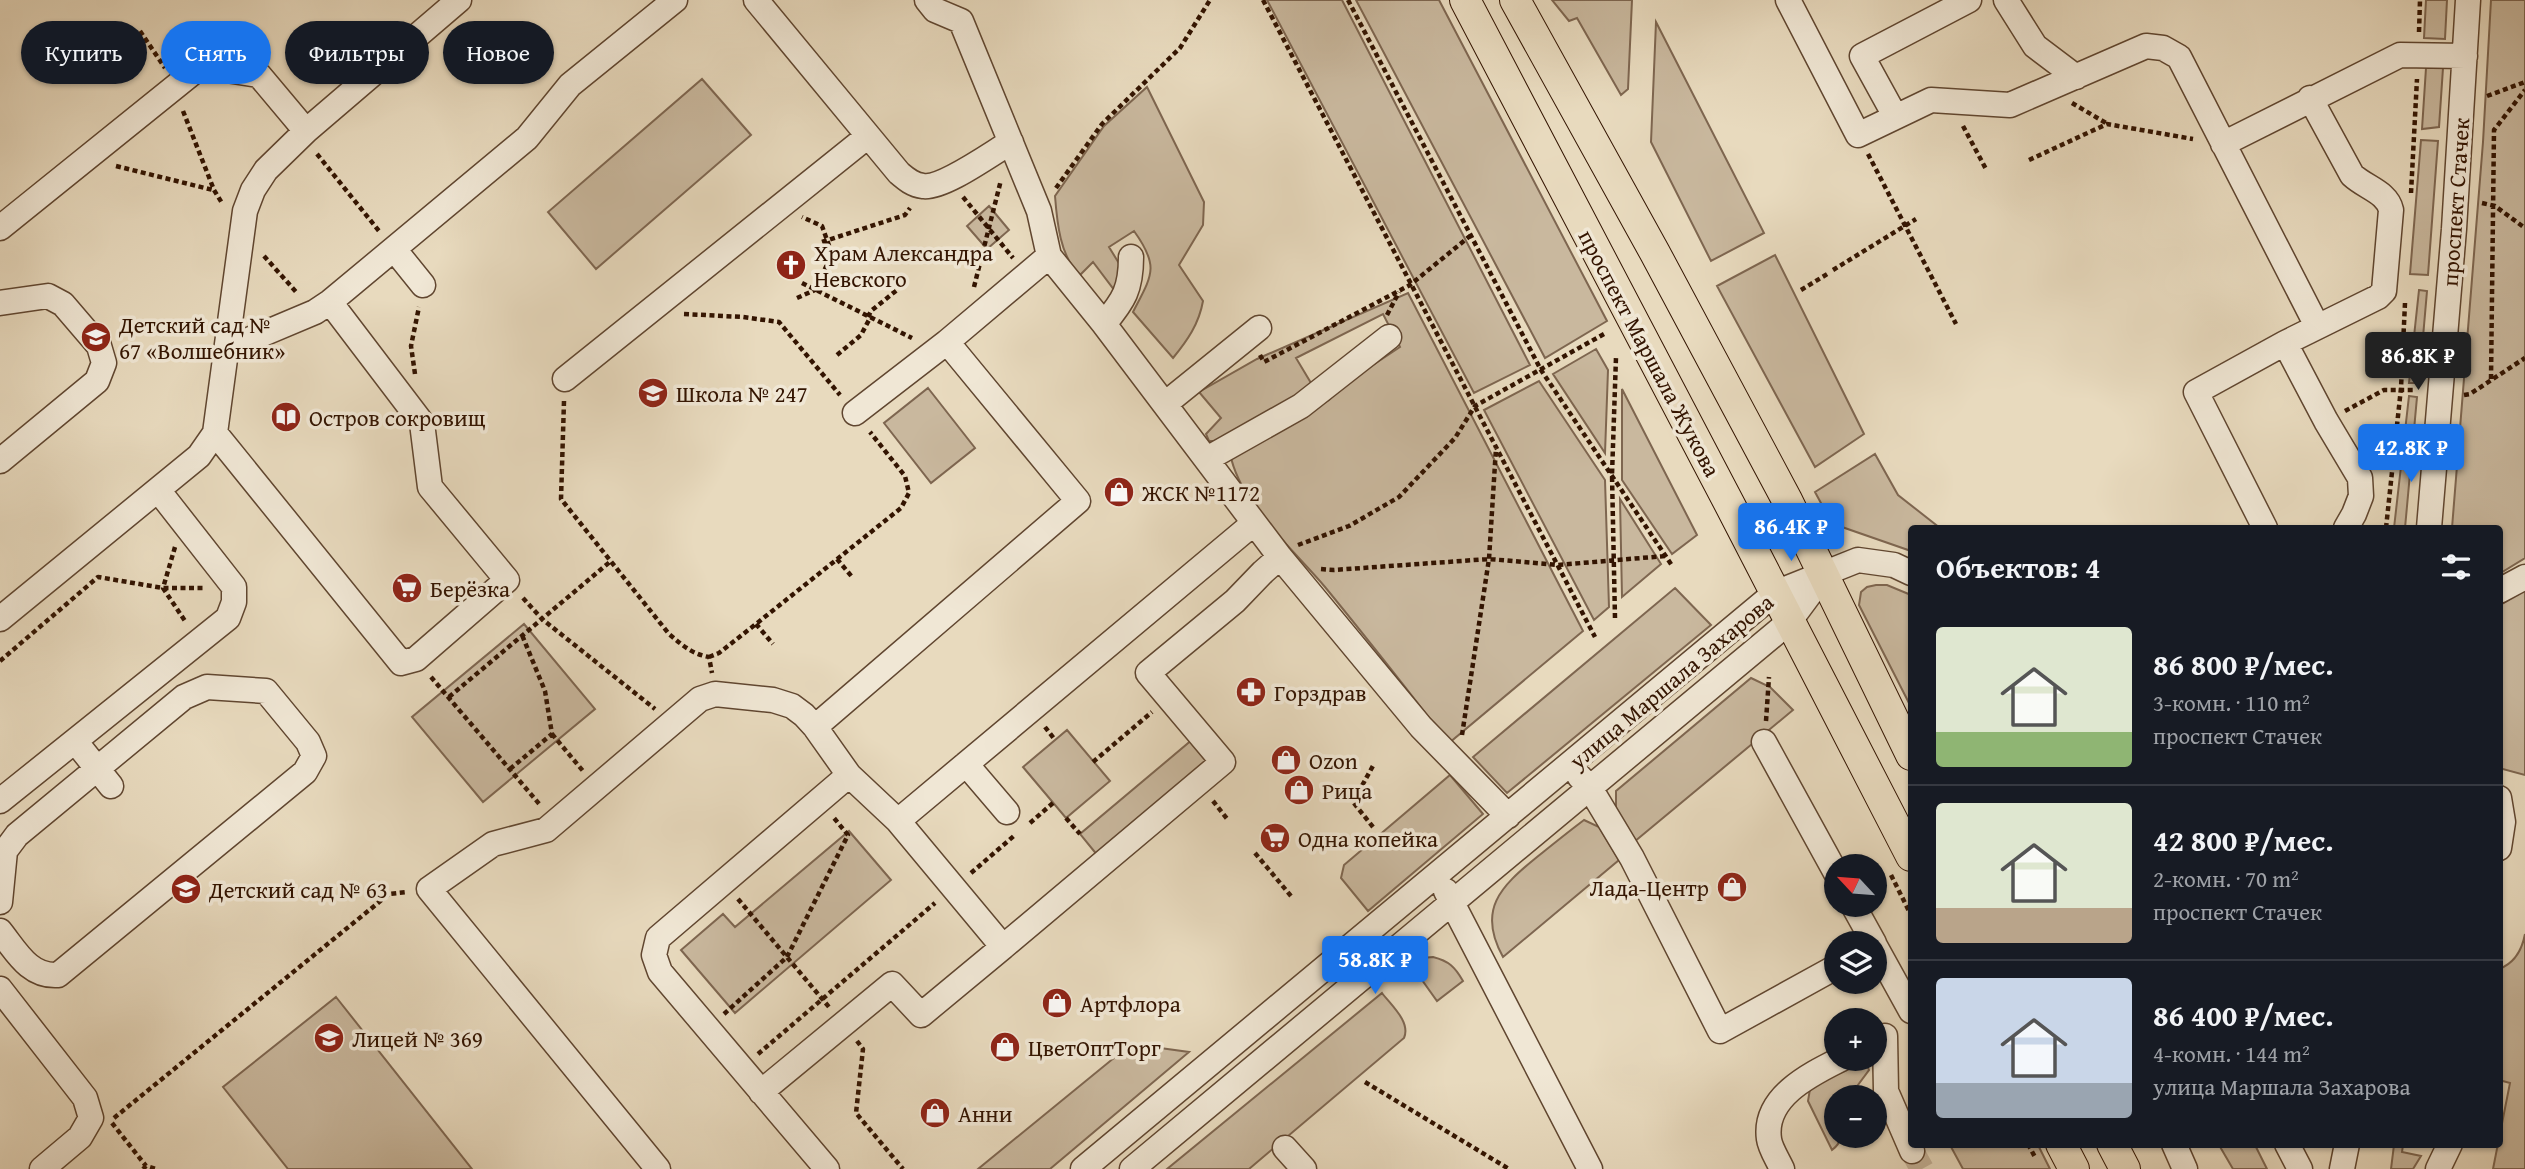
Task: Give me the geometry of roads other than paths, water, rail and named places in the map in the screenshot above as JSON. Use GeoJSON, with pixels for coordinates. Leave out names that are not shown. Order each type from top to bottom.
{"type":"FeatureCollection","features":[{"type":"Feature","properties":{"kind":"main road","name":"проспект Маршала Жукова"},"geometry":{"type":"LineString","coordinates":[[1465,0],[1908,850]]}},
{"type":"Feature","properties":{"kind":"main road"},"geometry":{"type":"LineString","coordinates":[[1515,0],[1781,488],[1908,749]]}},
{"type":"Feature","properties":{"kind":"main road"},"geometry":{"type":"LineString","coordinates":[[2063,1148],[2074,1169]]}},
{"type":"Feature","properties":{"kind":"main road"},"geometry":{"type":"LineString","coordinates":[[2114,1148],[2125,1169]]}},
{"type":"Feature","properties":{"kind":"street"},"geometry":{"type":"LineString","coordinates":[[0,619],[199,456],[215,433],[245,211],[253,190],[266,170],[306,131],[459,0]]}},
{"type":"Feature","properties":{"kind":"street"},"geometry":{"type":"LineString","coordinates":[[227,349],[315,312],[330,302],[527,138],[570,85],[675,0]]}},
{"type":"Feature","properties":{"kind":"street"},"geometry":{"type":"LineString","coordinates":[[756,0],[899,173],[910,182],[924,187],[939,184],[1011,142]]}},
{"type":"Feature","properties":{"kind":"street"},"geometry":{"type":"LineString","coordinates":[[927,0],[935,10],[959,10],[1039,211],[1049,256],[1104,324],[1284,562],[1421,727],[1508,816]]}},
{"type":"Feature","properties":{"kind":"street"},"geometry":{"type":"LineString","coordinates":[[1788,0],[1858,135],[1931,100],[2010,105],[2146,46],[2163,48],[2179,57],[2317,326]]}},
{"type":"Feature","properties":{"kind":"street"},"geometry":{"type":"LineString","coordinates":[[1895,116],[1862,57],[1969,0]]}},
{"type":"Feature","properties":{"kind":"street"},"geometry":{"type":"LineString","coordinates":[[2006,0],[2035,46],[2076,77]]}},
{"type":"Feature","properties":{"kind":"street","name":"проспект Стачек"},"geometry":{"type":"LineString","coordinates":[[2429,525],[2454,229],[2468,0]]}},
{"type":"Feature","properties":{"kind":"street"},"geometry":{"type":"LineString","coordinates":[[2223,144],[2310,99],[2396,49],[2465,56]]}},
{"type":"Feature","properties":{"kind":"street"},"geometry":{"type":"LineString","coordinates":[[0,228],[201,66],[259,75],[306,131]]}},
{"type":"Feature","properties":{"kind":"street"},"geometry":{"type":"LineString","coordinates":[[2263,525],[2196,393],[2317,326],[2378,297],[2384,291],[2391,210],[2389,202],[2383,195],[2353,176],[2310,99]]}},
{"type":"Feature","properties":{"kind":"street"},"geometry":{"type":"LineString","coordinates":[[565,379],[868,136]]}},
{"type":"Feature","properties":{"kind":"street"},"geometry":{"type":"LineString","coordinates":[[394,249],[423,285]]}},
{"type":"Feature","properties":{"kind":"street"},"geometry":{"type":"LineString","coordinates":[[855,413],[955,335],[1049,256]]}},
{"type":"Feature","properties":{"kind":"street"},"geometry":{"type":"LineString","coordinates":[[1104,324],[1124,300],[1131,276],[1131,257]]}},
{"type":"Feature","properties":{"kind":"street"},"geometry":{"type":"LineString","coordinates":[[0,303],[48,296],[63,304],[99,346],[104,363],[97,381],[0,461]]}},
{"type":"Feature","properties":{"kind":"street"},"geometry":{"type":"LineString","coordinates":[[215,433],[401,663],[416,659],[507,580],[430,487],[422,423],[330,302]]}},
{"type":"Feature","properties":{"kind":"street"},"geometry":{"type":"LineString","coordinates":[[1165,404],[1254,333]]}},
{"type":"Feature","properties":{"kind":"street"},"geometry":{"type":"LineString","coordinates":[[815,727],[1078,501],[955,335]]}},
{"type":"Feature","properties":{"kind":"street"},"geometry":{"type":"LineString","coordinates":[[1207,459],[1301,406],[1389,337]]}},
{"type":"Feature","properties":{"kind":"street"},"geometry":{"type":"LineString","coordinates":[[2286,343],[2326,421],[2360,478],[2361,496],[2348,525]]}},
{"type":"Feature","properties":{"kind":"street"},"geometry":{"type":"LineString","coordinates":[[0,801],[228,618],[234,602],[234,587],[158,490]]}},
{"type":"Feature","properties":{"kind":"street"},"geometry":{"type":"LineString","coordinates":[[898,821],[1254,523]]}},
{"type":"Feature","properties":{"kind":"street"},"geometry":{"type":"LineString","coordinates":[[1823,576],[1858,560],[1895,565],[1908,572]]}},
{"type":"Feature","properties":{"kind":"street"},"geometry":{"type":"LineString","coordinates":[[761,1092],[892,984],[921,1015],[1223,762],[1148,674],[1284,562]]}},
{"type":"Feature","properties":{"kind":"street","name":"улица Маршала Захарова"},"geometry":{"type":"LineString","coordinates":[[1083,1169],[1775,593],[1823,576]]}},
{"type":"Feature","properties":{"kind":"street","name":"улица Маршала Захарова"},"geometry":{"type":"LineString","coordinates":[[1132,1169],[1789,622],[1823,576]]}},
{"type":"Feature","properties":{"kind":"street"},"geometry":{"type":"LineString","coordinates":[[2503,589],[2525,577]]}},
{"type":"Feature","properties":{"kind":"street"},"geometry":{"type":"LineString","coordinates":[[0,902],[5,851],[17,835],[104,778],[184,697],[207,687],[266,691],[308,742],[314,756],[305,772],[58,975],[44,976],[29,967],[0,931]]}},
{"type":"Feature","properties":{"kind":"street"},"geometry":{"type":"LineString","coordinates":[[658,1169],[429,889],[493,844],[546,830],[700,699],[715,694],[773,700],[792,706],[804,715],[849,775],[898,821],[1003,947]]}},
{"type":"Feature","properties":{"kind":"street"},"geometry":{"type":"LineString","coordinates":[[75,741],[104,778]]}},
{"type":"Feature","properties":{"kind":"street"},"geometry":{"type":"LineString","coordinates":[[1765,743],[1826,854]]}},
{"type":"Feature","properties":{"kind":"street"},"geometry":{"type":"LineString","coordinates":[[966,764],[1007,812]]}},
{"type":"Feature","properties":{"kind":"street"},"geometry":{"type":"LineString","coordinates":[[1570,764],[1590,788],[1632,858],[1720,1031],[1824,974]]}},
{"type":"Feature","properties":{"kind":"street"},"geometry":{"type":"LineString","coordinates":[[827,1169],[660,972],[654,955],[658,938],[849,775]]}},
{"type":"Feature","properties":{"kind":"street"},"geometry":{"type":"LineString","coordinates":[[1437,875],[1590,1169]]}},
{"type":"Feature","properties":{"kind":"street"},"geometry":{"type":"LineString","coordinates":[[1887,968],[1908,1006]]}},
{"type":"Feature","properties":{"kind":"street"},"geometry":{"type":"LineString","coordinates":[[0,989],[101,1119],[42,1169]]}},
{"type":"Feature","properties":{"kind":"street"},"geometry":{"type":"LineString","coordinates":[[1887,1035],[1908,1023]]}},
{"type":"Feature","properties":{"kind":"street"},"geometry":{"type":"LineString","coordinates":[[1782,1169],[1769,1139],[1772,1115],[1786,1094],[1804,1078],[1824,1068]]}},
{"type":"Feature","properties":{"kind":"street"},"geometry":{"type":"LineString","coordinates":[[1884,1071],[1886,1091],[1908,1141]]}},
{"type":"Feature","properties":{"kind":"street"},"geometry":{"type":"LineString","coordinates":[[1285,1148],[1304,1169]]}},
{"type":"Feature","properties":{"kind":"street"},"geometry":{"type":"LineString","coordinates":[[2176,1148],[2185,1169]]}},
{"type":"Feature","properties":{"kind":"street"},"geometry":{"type":"LineString","coordinates":[[2289,1148],[2300,1169]]}},
{"type":"Feature","properties":{"kind":"street"},"geometry":{"type":"LineString","coordinates":[[2342,1169],[2346,1148]]}},
{"type":"Feature","properties":{"kind":"street"},"geometry":{"type":"LineString","coordinates":[[2438,1169],[2448,1148]]}},
{"type":"Feature","properties":{"kind":"tunnel"},"geometry":{"type":"LineString","coordinates":[[1912,1151],[1922,1169]]}},
{"type":"Feature","properties":{"kind":"place","name":"Храм Александра Невского"},"geometry":{"type":"Point","coordinates":[791,265]}},
{"type":"Feature","properties":{"kind":"place","name":"Детский сад № 67 «Волшебник»"},"geometry":{"type":"Point","coordinates":[96,337]}},
{"type":"Feature","properties":{"kind":"place","name":"Школа № 247"},"geometry":{"type":"Point","coordinates":[653,393]}},
{"type":"Feature","properties":{"kind":"place","name":"Остров сокровищ"},"geometry":{"type":"Point","coordinates":[286,417]}},
{"type":"Feature","properties":{"kind":"place","name":"ЖСК №1172"},"geometry":{"type":"Point","coordinates":[1119,492]}},
{"type":"Feature","properties":{"kind":"place","name":"Берёзка"},"geometry":{"type":"Point","coordinates":[407,588]}},
{"type":"Feature","properties":{"kind":"place","name":"Горздрав"},"geometry":{"type":"Point","coordinates":[1251,692]}},
{"type":"Feature","properties":{"kind":"place","name":"Ozon"},"geometry":{"type":"Point","coordinates":[1286,760]}},
{"type":"Feature","properties":{"kind":"place","name":"Рица"},"geometry":{"type":"Point","coordinates":[1299,790]}},
{"type":"Feature","properties":{"kind":"place","name":"Одна копейка"},"geometry":{"type":"Point","coordinates":[1275,838]}},
{"type":"Feature","properties":{"kind":"place","name":"Лада-Центр"},"geometry":{"type":"Point","coordinates":[1732,887]}},
{"type":"Feature","properties":{"kind":"place","name":"Детский сад № 63"},"geometry":{"type":"Point","coordinates":[186,889]}},
{"type":"Feature","properties":{"kind":"place","name":"Артфлора"},"geometry":{"type":"Point","coordinates":[1057,1003]}},
{"type":"Feature","properties":{"kind":"place","name":"Лицей № 369"},"geometry":{"type":"Point","coordinates":[329,1038]}},
{"type":"Feature","properties":{"kind":"place","name":"ЦветОптТорг"},"geometry":{"type":"Point","coordinates":[1005,1047]}},
{"type":"Feature","properties":{"kind":"place","name":"Анни"},"geometry":{"type":"Point","coordinates":[935,1113]}}]}
